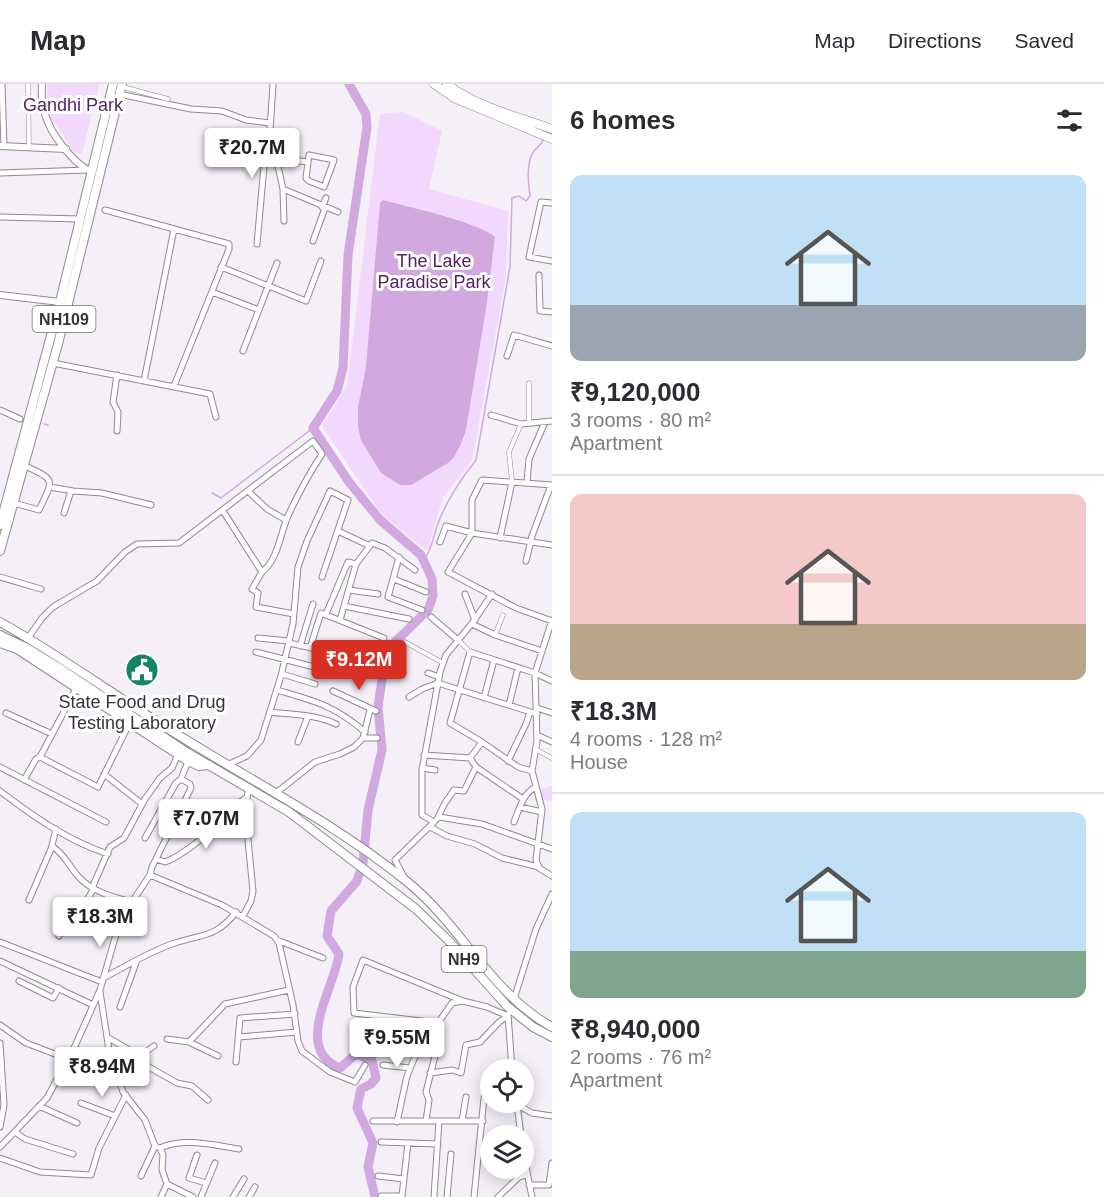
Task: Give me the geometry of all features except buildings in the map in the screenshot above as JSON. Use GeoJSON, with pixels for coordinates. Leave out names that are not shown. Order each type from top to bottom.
{"type":"FeatureCollection","features":[{"type":"Feature","properties":{"kind":"highway","name":"NH109"},"geometry":{"type":"LineString","coordinates":[[64,303],[80,219],[119,87]]}},
{"type":"Feature","properties":{"kind":"highway","name":"NH109"},"geometry":{"type":"LineString","coordinates":[[0,551],[64,303],[93,171]]}},
{"type":"Feature","properties":{"kind":"highway","name":"NH109"},"geometry":{"type":"LineString","coordinates":[[0,525],[53,363],[54,342]]}},
{"type":"Feature","properties":{"kind":"highway","name":"NH9"},"geometry":{"type":"LineString","coordinates":[[0,622],[227,765],[251,783],[416,909],[533,1027],[552,1037]]}},
{"type":"Feature","properties":{"kind":"highway","name":"NH9"},"geometry":{"type":"LineString","coordinates":[[0,635],[25,647],[78,685],[190,758],[276,793],[385,865],[428,900],[510,1003],[552,1027]]}},
{"type":"Feature","properties":{"kind":"highway"},"geometry":{"type":"LineString","coordinates":[[0,643],[17,649],[78,685]]}},
{"type":"Feature","properties":{"kind":"main road"},"geometry":{"type":"LineString","coordinates":[[434,84],[454,98],[552,139]]}},
{"type":"Feature","properties":{"kind":"main road"},"geometry":{"type":"LineString","coordinates":[[447,84],[458,92],[486,105],[552,129]]}},
{"type":"Feature","properties":{"kind":"street"},"geometry":{"type":"LineString","coordinates":[[3,84],[2,146],[66,149]]}},
{"type":"Feature","properties":{"kind":"street"},"geometry":{"type":"LineString","coordinates":[[28,84],[29,147]]}},
{"type":"Feature","properties":{"kind":"street"},"geometry":{"type":"LineString","coordinates":[[42,84],[41,101],[48,123],[66,149],[93,171]]}},
{"type":"Feature","properties":{"kind":"street"},"geometry":{"type":"LineString","coordinates":[[273,84],[270,133],[283,189],[284,221]]}},
{"type":"Feature","properties":{"kind":"street"},"geometry":{"type":"LineString","coordinates":[[119,87],[191,109],[222,111],[246,120],[270,123]]}},
{"type":"Feature","properties":{"kind":"street"},"geometry":{"type":"LineString","coordinates":[[119,87],[168,99]]}},
{"type":"Feature","properties":{"kind":"street"},"geometry":{"type":"LineString","coordinates":[[257,244],[265,155],[262,136],[270,133]]}},
{"type":"Feature","properties":{"kind":"street"},"geometry":{"type":"LineString","coordinates":[[50,148],[57,136]]}},
{"type":"Feature","properties":{"kind":"street"},"geometry":{"type":"LineString","coordinates":[[309,155],[334,160],[324,187],[309,182],[306,178],[308,162],[309,155]]}},
{"type":"Feature","properties":{"kind":"street"},"geometry":{"type":"LineString","coordinates":[[275,158],[308,162]]}},
{"type":"Feature","properties":{"kind":"street"},"geometry":{"type":"LineString","coordinates":[[0,173],[93,171]]}},
{"type":"Feature","properties":{"kind":"street"},"geometry":{"type":"LineString","coordinates":[[283,189],[338,212]]}},
{"type":"Feature","properties":{"kind":"street"},"geometry":{"type":"LineString","coordinates":[[312,242],[326,198]]}},
{"type":"Feature","properties":{"kind":"street"},"geometry":{"type":"LineString","coordinates":[[552,203],[541,202],[529,257],[552,261]]}},
{"type":"Feature","properties":{"kind":"street"},"geometry":{"type":"LineString","coordinates":[[105,210],[229,244],[174,386]]}},
{"type":"Feature","properties":{"kind":"street"},"geometry":{"type":"LineString","coordinates":[[0,217],[80,219]]}},
{"type":"Feature","properties":{"kind":"street"},"geometry":{"type":"LineString","coordinates":[[144,381],[174,229]]}},
{"type":"Feature","properties":{"kind":"street"},"geometry":{"type":"LineString","coordinates":[[221,267],[306,301],[321,261]]}},
{"type":"Feature","properties":{"kind":"street"},"geometry":{"type":"LineString","coordinates":[[243,351],[278,263]]}},
{"type":"Feature","properties":{"kind":"street"},"geometry":{"type":"LineString","coordinates":[[539,275],[540,311],[552,312]]}},
{"type":"Feature","properties":{"kind":"street"},"geometry":{"type":"LineString","coordinates":[[212,292],[259,309]]}},
{"type":"Feature","properties":{"kind":"street"},"geometry":{"type":"LineString","coordinates":[[0,295],[64,303]]}},
{"type":"Feature","properties":{"kind":"street"},"geometry":{"type":"LineString","coordinates":[[507,356],[514,334],[552,346]]}},
{"type":"Feature","properties":{"kind":"street"},"geometry":{"type":"LineString","coordinates":[[53,363],[210,394],[216,417]]}},
{"type":"Feature","properties":{"kind":"street"},"geometry":{"type":"LineString","coordinates":[[117,375],[113,402],[117,412],[117,431]]}},
{"type":"Feature","properties":{"kind":"street"},"geometry":{"type":"LineString","coordinates":[[529,383],[529,424]]}},
{"type":"Feature","properties":{"kind":"street"},"geometry":{"type":"LineString","coordinates":[[0,410],[20,418]]}},
{"type":"Feature","properties":{"kind":"street"},"geometry":{"type":"LineString","coordinates":[[491,415],[521,424],[552,422]]}},
{"type":"Feature","properties":{"kind":"street"},"geometry":{"type":"LineString","coordinates":[[527,483],[529,459],[545,422]]}},
{"type":"Feature","properties":{"kind":"street"},"geometry":{"type":"LineString","coordinates":[[500,538],[512,482],[509,452],[521,424]]}},
{"type":"Feature","properties":{"kind":"street"},"geometry":{"type":"LineString","coordinates":[[28,638],[53,607],[97,581],[125,552],[137,544],[179,543],[313,441],[322,454],[307,477],[286,520],[268,567],[262,572],[252,589],[258,593],[256,607],[294,614]]}},
{"type":"Feature","properties":{"kind":"street"},"geometry":{"type":"LineString","coordinates":[[14,503],[39,510],[50,487],[50,480],[46,475],[21,465]]}},
{"type":"Feature","properties":{"kind":"street"},"geometry":{"type":"LineString","coordinates":[[526,561],[530,543],[552,485],[482,480],[472,500],[472,533],[448,572],[516,608],[552,621],[549,639],[542,651],[535,673],[537,735],[532,771],[542,812],[536,860],[539,867]]}},
{"type":"Feature","properties":{"kind":"street"},"geometry":{"type":"LineString","coordinates":[[50,487],[102,493],[151,505]]}},
{"type":"Feature","properties":{"kind":"street"},"geometry":{"type":"LineString","coordinates":[[64,513],[70,491]]}},
{"type":"Feature","properties":{"kind":"street"},"geometry":{"type":"LineString","coordinates":[[248,491],[267,509],[286,520]]}},
{"type":"Feature","properties":{"kind":"street"},"geometry":{"type":"LineString","coordinates":[[227,765],[247,756],[261,740],[282,674],[289,642],[298,567],[330,491],[348,500],[322,577]]}},
{"type":"Feature","properties":{"kind":"street"},"geometry":{"type":"LineString","coordinates":[[223,511],[262,572]]}},
{"type":"Feature","properties":{"kind":"street"},"geometry":{"type":"LineString","coordinates":[[441,542],[446,526],[472,533],[552,545]]}},
{"type":"Feature","properties":{"kind":"street"},"geometry":{"type":"LineString","coordinates":[[338,531],[370,546]]}},
{"type":"Feature","properties":{"kind":"street"},"geometry":{"type":"LineString","coordinates":[[340,620],[356,564],[372,543],[385,548],[415,570]]}},
{"type":"Feature","properties":{"kind":"street"},"geometry":{"type":"LineString","coordinates":[[399,557],[388,597],[422,610]]}},
{"type":"Feature","properties":{"kind":"street"},"geometry":{"type":"LineString","coordinates":[[326,615],[348,562],[356,564]]}},
{"type":"Feature","properties":{"kind":"street"},"geometry":{"type":"LineString","coordinates":[[0,577],[40,589]]}},
{"type":"Feature","properties":{"kind":"street"},"geometry":{"type":"LineString","coordinates":[[394,579],[426,592]]}},
{"type":"Feature","properties":{"kind":"street"},"geometry":{"type":"LineString","coordinates":[[349,590],[378,594]]}},
{"type":"Feature","properties":{"kind":"street"},"geometry":{"type":"LineString","coordinates":[[465,594],[473,622],[495,635],[542,651]]}},
{"type":"Feature","properties":{"kind":"street"},"geometry":{"type":"LineString","coordinates":[[492,594],[446,655],[443,663],[422,768],[422,815],[447,836],[475,844],[502,858],[539,867],[552,876]]}},
{"type":"Feature","properties":{"kind":"street"},"geometry":{"type":"LineString","coordinates":[[300,646],[313,603]]}},
{"type":"Feature","properties":{"kind":"street"},"geometry":{"type":"LineString","coordinates":[[344,606],[409,619]]}},
{"type":"Feature","properties":{"kind":"street"},"geometry":{"type":"LineString","coordinates":[[310,648],[321,613],[384,638]]}},
{"type":"Feature","properties":{"kind":"street"},"geometry":{"type":"LineString","coordinates":[[495,635],[503,615]]}},
{"type":"Feature","properties":{"kind":"street"},"geometry":{"type":"LineString","coordinates":[[431,617],[470,652],[535,673],[552,681]]}},
{"type":"Feature","properties":{"kind":"street"},"geometry":{"type":"LineString","coordinates":[[258,638],[289,642],[372,661]]}},
{"type":"Feature","properties":{"kind":"street"},"geometry":{"type":"LineString","coordinates":[[405,642],[443,663]]}},
{"type":"Feature","properties":{"kind":"street"},"geometry":{"type":"LineString","coordinates":[[256,652],[322,669],[376,673]]}},
{"type":"Feature","properties":{"kind":"street"},"geometry":{"type":"LineString","coordinates":[[470,652],[450,723],[518,767],[532,771]]}},
{"type":"Feature","properties":{"kind":"street"},"geometry":{"type":"LineString","coordinates":[[484,698],[494,660]]}},
{"type":"Feature","properties":{"kind":"street"},"geometry":{"type":"LineString","coordinates":[[509,705],[518,668]]}},
{"type":"Feature","properties":{"kind":"street"},"geometry":{"type":"LineString","coordinates":[[282,674],[315,684]]}},
{"type":"Feature","properties":{"kind":"street"},"geometry":{"type":"LineString","coordinates":[[428,674],[459,690],[484,698],[530,712],[552,713]]}},
{"type":"Feature","properties":{"kind":"street"},"geometry":{"type":"LineString","coordinates":[[409,697],[439,680]]}},
{"type":"Feature","properties":{"kind":"street"},"geometry":{"type":"LineString","coordinates":[[24,780],[36,759],[40,758],[78,685]]}},
{"type":"Feature","properties":{"kind":"street"},"geometry":{"type":"LineString","coordinates":[[277,690],[328,706],[350,719],[364,735],[377,738]]}},
{"type":"Feature","properties":{"kind":"street"},"geometry":{"type":"LineString","coordinates":[[276,793],[315,762],[340,754],[364,735],[373,711],[333,691]]}},
{"type":"Feature","properties":{"kind":"street"},"geometry":{"type":"LineString","coordinates":[[6,712],[52,734]]}},
{"type":"Feature","properties":{"kind":"street"},"geometry":{"type":"LineString","coordinates":[[270,712],[308,716],[336,724]]}},
{"type":"Feature","properties":{"kind":"street"},"geometry":{"type":"LineString","coordinates":[[508,761],[530,712]]}},
{"type":"Feature","properties":{"kind":"street"},"geometry":{"type":"LineString","coordinates":[[298,742],[308,716]]}},
{"type":"Feature","properties":{"kind":"street"},"geometry":{"type":"LineString","coordinates":[[40,758],[98,787],[131,720]]}},
{"type":"Feature","properties":{"kind":"street"},"geometry":{"type":"LineString","coordinates":[[537,735],[552,742]]}},
{"type":"Feature","properties":{"kind":"street"},"geometry":{"type":"LineString","coordinates":[[470,758],[482,742]]}},
{"type":"Feature","properties":{"kind":"street"},"geometry":{"type":"LineString","coordinates":[[535,749],[552,758]]}},
{"type":"Feature","properties":{"kind":"street"},"geometry":{"type":"LineString","coordinates":[[59,936],[62,928],[83,907],[110,847],[124,838],[142,804],[160,778],[172,768],[179,751]]}},
{"type":"Feature","properties":{"kind":"street"},"geometry":{"type":"LineString","coordinates":[[424,755],[470,758]]}},
{"type":"Feature","properties":{"kind":"street"},"geometry":{"type":"LineString","coordinates":[[145,838],[176,783],[181,779],[190,758]]}},
{"type":"Feature","properties":{"kind":"street"},"geometry":{"type":"LineString","coordinates":[[470,758],[476,767],[524,799]]}},
{"type":"Feature","properties":{"kind":"street"},"geometry":{"type":"LineString","coordinates":[[0,767],[106,822]]}},
{"type":"Feature","properties":{"kind":"street"},"geometry":{"type":"LineString","coordinates":[[406,881],[395,860],[439,817],[454,790],[464,791],[476,767]]}},
{"type":"Feature","properties":{"kind":"street"},"geometry":{"type":"LineString","coordinates":[[422,768],[435,770]]}},
{"type":"Feature","properties":{"kind":"street"},"geometry":{"type":"LineString","coordinates":[[104,774],[142,804]]}},
{"type":"Feature","properties":{"kind":"street"},"geometry":{"type":"LineString","coordinates":[[0,1147],[47,1098],[68,1059],[100,990],[117,931],[132,902],[150,875],[191,788],[190,784],[181,779]]}},
{"type":"Feature","properties":{"kind":"street"},"geometry":{"type":"LineString","coordinates":[[243,916],[254,891],[245,809],[251,783]]}},
{"type":"Feature","properties":{"kind":"street"},"geometry":{"type":"LineString","coordinates":[[514,822],[529,790],[536,787]]}},
{"type":"Feature","properties":{"kind":"street"},"geometry":{"type":"LineString","coordinates":[[0,791],[27,812],[56,829],[87,847],[108,854]]}},
{"type":"Feature","properties":{"kind":"street"},"geometry":{"type":"LineString","coordinates":[[156,859],[165,862],[172,860],[201,840],[223,820],[237,802],[246,798]]}},
{"type":"Feature","properties":{"kind":"street"},"geometry":{"type":"LineString","coordinates":[[520,807],[542,812]]}},
{"type":"Feature","properties":{"kind":"street"},"geometry":{"type":"LineString","coordinates":[[439,817],[482,824],[552,849]]}},
{"type":"Feature","properties":{"kind":"street"},"geometry":{"type":"LineString","coordinates":[[29,900],[52,846],[56,829]]}},
{"type":"Feature","properties":{"kind":"street"},"geometry":{"type":"LineString","coordinates":[[52,846],[62,853],[77,876],[93,888],[132,902]]}},
{"type":"Feature","properties":{"kind":"street"},"geometry":{"type":"LineString","coordinates":[[150,875],[236,912],[276,939],[323,958]]}},
{"type":"Feature","properties":{"kind":"street"},"geometry":{"type":"LineString","coordinates":[[511,1059],[508,1016],[510,1003],[536,929],[552,894]]}},
{"type":"Feature","properties":{"kind":"street"},"geometry":{"type":"LineString","coordinates":[[103,980],[137,960],[175,943],[211,934],[227,923],[236,912]]}},
{"type":"Feature","properties":{"kind":"street"},"geometry":{"type":"LineString","coordinates":[[276,939],[279,943],[302,1051],[330,1072],[355,1082],[365,1065]]}},
{"type":"Feature","properties":{"kind":"street"},"geometry":{"type":"LineString","coordinates":[[0,942],[103,980]]}},
{"type":"Feature","properties":{"kind":"street"},"geometry":{"type":"LineString","coordinates":[[120,1007],[137,960]]}},
{"type":"Feature","properties":{"kind":"street"},"geometry":{"type":"LineString","coordinates":[[463,1001],[452,1003],[438,1023],[426,1023],[354,1013],[353,987],[363,960],[463,1001],[487,1007],[508,1016]]}},
{"type":"Feature","properties":{"kind":"street"},"geometry":{"type":"LineString","coordinates":[[0,961],[93,1005]]}},
{"type":"Feature","properties":{"kind":"street"},"geometry":{"type":"LineString","coordinates":[[19,981],[53,998],[59,988]]}},
{"type":"Feature","properties":{"kind":"street"},"geometry":{"type":"LineString","coordinates":[[100,990],[109,1050],[126,1095],[145,1120],[163,1155],[162,1170],[167,1184],[193,1197]]}},
{"type":"Feature","properties":{"kind":"street"},"geometry":{"type":"LineString","coordinates":[[189,1042],[225,1004],[289,990]]}},
{"type":"Feature","properties":{"kind":"street"},"geometry":{"type":"LineString","coordinates":[[236,1062],[240,1018],[294,1014]]}},
{"type":"Feature","properties":{"kind":"street"},"geometry":{"type":"LineString","coordinates":[[430,1073],[452,1070],[461,1073],[466,1045],[480,1042],[498,1022],[508,1016]]}},
{"type":"Feature","properties":{"kind":"street"},"geometry":{"type":"LineString","coordinates":[[397,1122],[410,1068],[423,1037],[426,1023]]}},
{"type":"Feature","properties":{"kind":"street"},"geometry":{"type":"LineString","coordinates":[[0,1026],[26,1043],[68,1059]]}},
{"type":"Feature","properties":{"kind":"street"},"geometry":{"type":"LineString","coordinates":[[238,1037],[297,1032]]}},
{"type":"Feature","properties":{"kind":"street"},"geometry":{"type":"LineString","coordinates":[[107,1037],[136,1054],[147,1066],[177,1083],[192,1086],[208,1100]]}},
{"type":"Feature","properties":{"kind":"street"},"geometry":{"type":"LineString","coordinates":[[167,1039],[189,1042],[218,1056]]}},
{"type":"Feature","properties":{"kind":"street"},"geometry":{"type":"LineString","coordinates":[[0,1043],[4,1105],[0,1127]]}},
{"type":"Feature","properties":{"kind":"street"},"geometry":{"type":"LineString","coordinates":[[426,1121],[429,1100],[426,1092],[438,1044]]}},
{"type":"Feature","properties":{"kind":"street"},"geometry":{"type":"LineString","coordinates":[[136,1054],[154,1046]]}},
{"type":"Feature","properties":{"kind":"street"},"geometry":{"type":"LineString","coordinates":[[383,1065],[410,1068]]}},
{"type":"Feature","properties":{"kind":"street"},"geometry":{"type":"LineString","coordinates":[[0,1158],[40,1172],[59,1174],[71,1172],[83,1176],[91,1175],[99,1148],[126,1095]]}},
{"type":"Feature","properties":{"kind":"street"},"geometry":{"type":"LineString","coordinates":[[462,1121],[466,1097]]}},
{"type":"Feature","properties":{"kind":"street"},"geometry":{"type":"LineString","coordinates":[[81,1102],[115,1116]]}},
{"type":"Feature","properties":{"kind":"street"},"geometry":{"type":"LineString","coordinates":[[39,1106],[76,1123]]}},
{"type":"Feature","properties":{"kind":"street"},"geometry":{"type":"LineString","coordinates":[[474,1197],[483,1113]]}},
{"type":"Feature","properties":{"kind":"street"},"geometry":{"type":"LineString","coordinates":[[532,1113],[552,1116]]}},
{"type":"Feature","properties":{"kind":"street"},"geometry":{"type":"LineString","coordinates":[[373,1121],[483,1121]]}},
{"type":"Feature","properties":{"kind":"street"},"geometry":{"type":"LineString","coordinates":[[434,1197],[439,1121]]}},
{"type":"Feature","properties":{"kind":"street"},"geometry":{"type":"LineString","coordinates":[[15,1132],[73,1154]]}},
{"type":"Feature","properties":{"kind":"street"},"geometry":{"type":"LineString","coordinates":[[381,1142],[438,1144]]}},
{"type":"Feature","properties":{"kind":"street"},"geometry":{"type":"LineString","coordinates":[[141,1176],[158,1147],[169,1144],[206,1143],[239,1149]]}},
{"type":"Feature","properties":{"kind":"street"},"geometry":{"type":"LineString","coordinates":[[381,1196],[402,1196],[408,1143]]}},
{"type":"Feature","properties":{"kind":"street"},"geometry":{"type":"LineString","coordinates":[[447,1197],[452,1154]]}},
{"type":"Feature","properties":{"kind":"street"},"geometry":{"type":"LineString","coordinates":[[197,1155],[189,1178],[206,1183]]}},
{"type":"Feature","properties":{"kind":"street"},"geometry":{"type":"LineString","coordinates":[[201,1197],[215,1163]]}},
{"type":"Feature","properties":{"kind":"street"},"geometry":{"type":"LineString","coordinates":[[528,1185],[549,1185],[552,1163]]}},
{"type":"Feature","properties":{"kind":"street"},"geometry":{"type":"LineString","coordinates":[[378,1176],[404,1179]]}},
{"type":"Feature","properties":{"kind":"street"},"geometry":{"type":"LineString","coordinates":[[233,1197],[244,1179]]}},
{"type":"Feature","properties":{"kind":"street"},"geometry":{"type":"LineString","coordinates":[[498,1197],[517,1179]]}},
{"type":"Feature","properties":{"kind":"street"},"geometry":{"type":"LineString","coordinates":[[527,1179],[531,1197]]}},
{"type":"Feature","properties":{"kind":"street"},"geometry":{"type":"LineString","coordinates":[[161,1197],[167,1184]]}},
{"type":"Feature","properties":{"kind":"street"},"geometry":{"type":"LineString","coordinates":[[249,1197],[255,1187]]}},
{"type":"Feature","properties":{"kind":"green space","name":"Gandhi Park"},"geometry":{"type":"Polygon","coordinates":[[[47,84],[99,84],[82,154],[75,153],[48,113],[47,84]]]}},
{"type":"Feature","properties":{"kind":"green space","name":"The Lake Paradise Park"},"geometry":{"type":"Polygon","coordinates":[[[404,112],[442,131],[429,189],[508,211],[506,277],[472,460],[443,498],[427,551],[382,515],[322,426],[347,386],[380,114],[404,112]]]}},
{"type":"Feature","properties":{"kind":"green space"},"geometry":{"type":"Polygon","coordinates":[[[552,786],[552,801],[542,800],[539,790],[552,786]]]}},
{"type":"Feature","properties":{"kind":"shaded area"},"geometry":{"type":"Polygon","coordinates":[[[383,200],[459,221],[486,231],[495,237],[466,430],[454,457],[448,463],[411,485],[400,485],[381,473],[361,440],[358,427],[358,407],[366,367],[380,203],[383,200]]]}},
{"type":"Feature","properties":{"kind":"waterway"},"geometry":{"type":"LineString","coordinates":[[349,84],[366,114],[367,127],[348,255],[343,368],[337,391],[313,428],[349,482],[380,520],[421,555],[432,579],[433,596],[428,610],[394,643],[384,666],[378,707],[382,750],[368,810],[363,863],[357,881],[331,911],[327,936],[339,954],[320,1016],[319,1047],[326,1059],[340,1068],[356,1054],[372,1060],[376,1078],[371,1084],[361,1089],[357,1108],[373,1143],[368,1167],[375,1197]]}},
{"type":"Feature","properties":{"kind":"waterway"},"geometry":{"type":"LineString","coordinates":[[424,561],[445,508],[459,483],[476,460],[510,267],[512,198],[519,196],[526,201],[530,196],[528,179],[531,156],[543,140]]}},
{"type":"Feature","properties":{"kind":"waterway"},"geometry":{"type":"LineString","coordinates":[[44,424],[48,425]]}},
{"type":"Feature","properties":{"kind":"waterway"},"geometry":{"type":"LineString","coordinates":[[212,493],[221,498],[313,428]]}},
{"type":"Feature","properties":{"kind":"place","name":"State Food and Drug Testing Laboratory"},"geometry":{"type":"Point","coordinates":[142,670]}}]}
